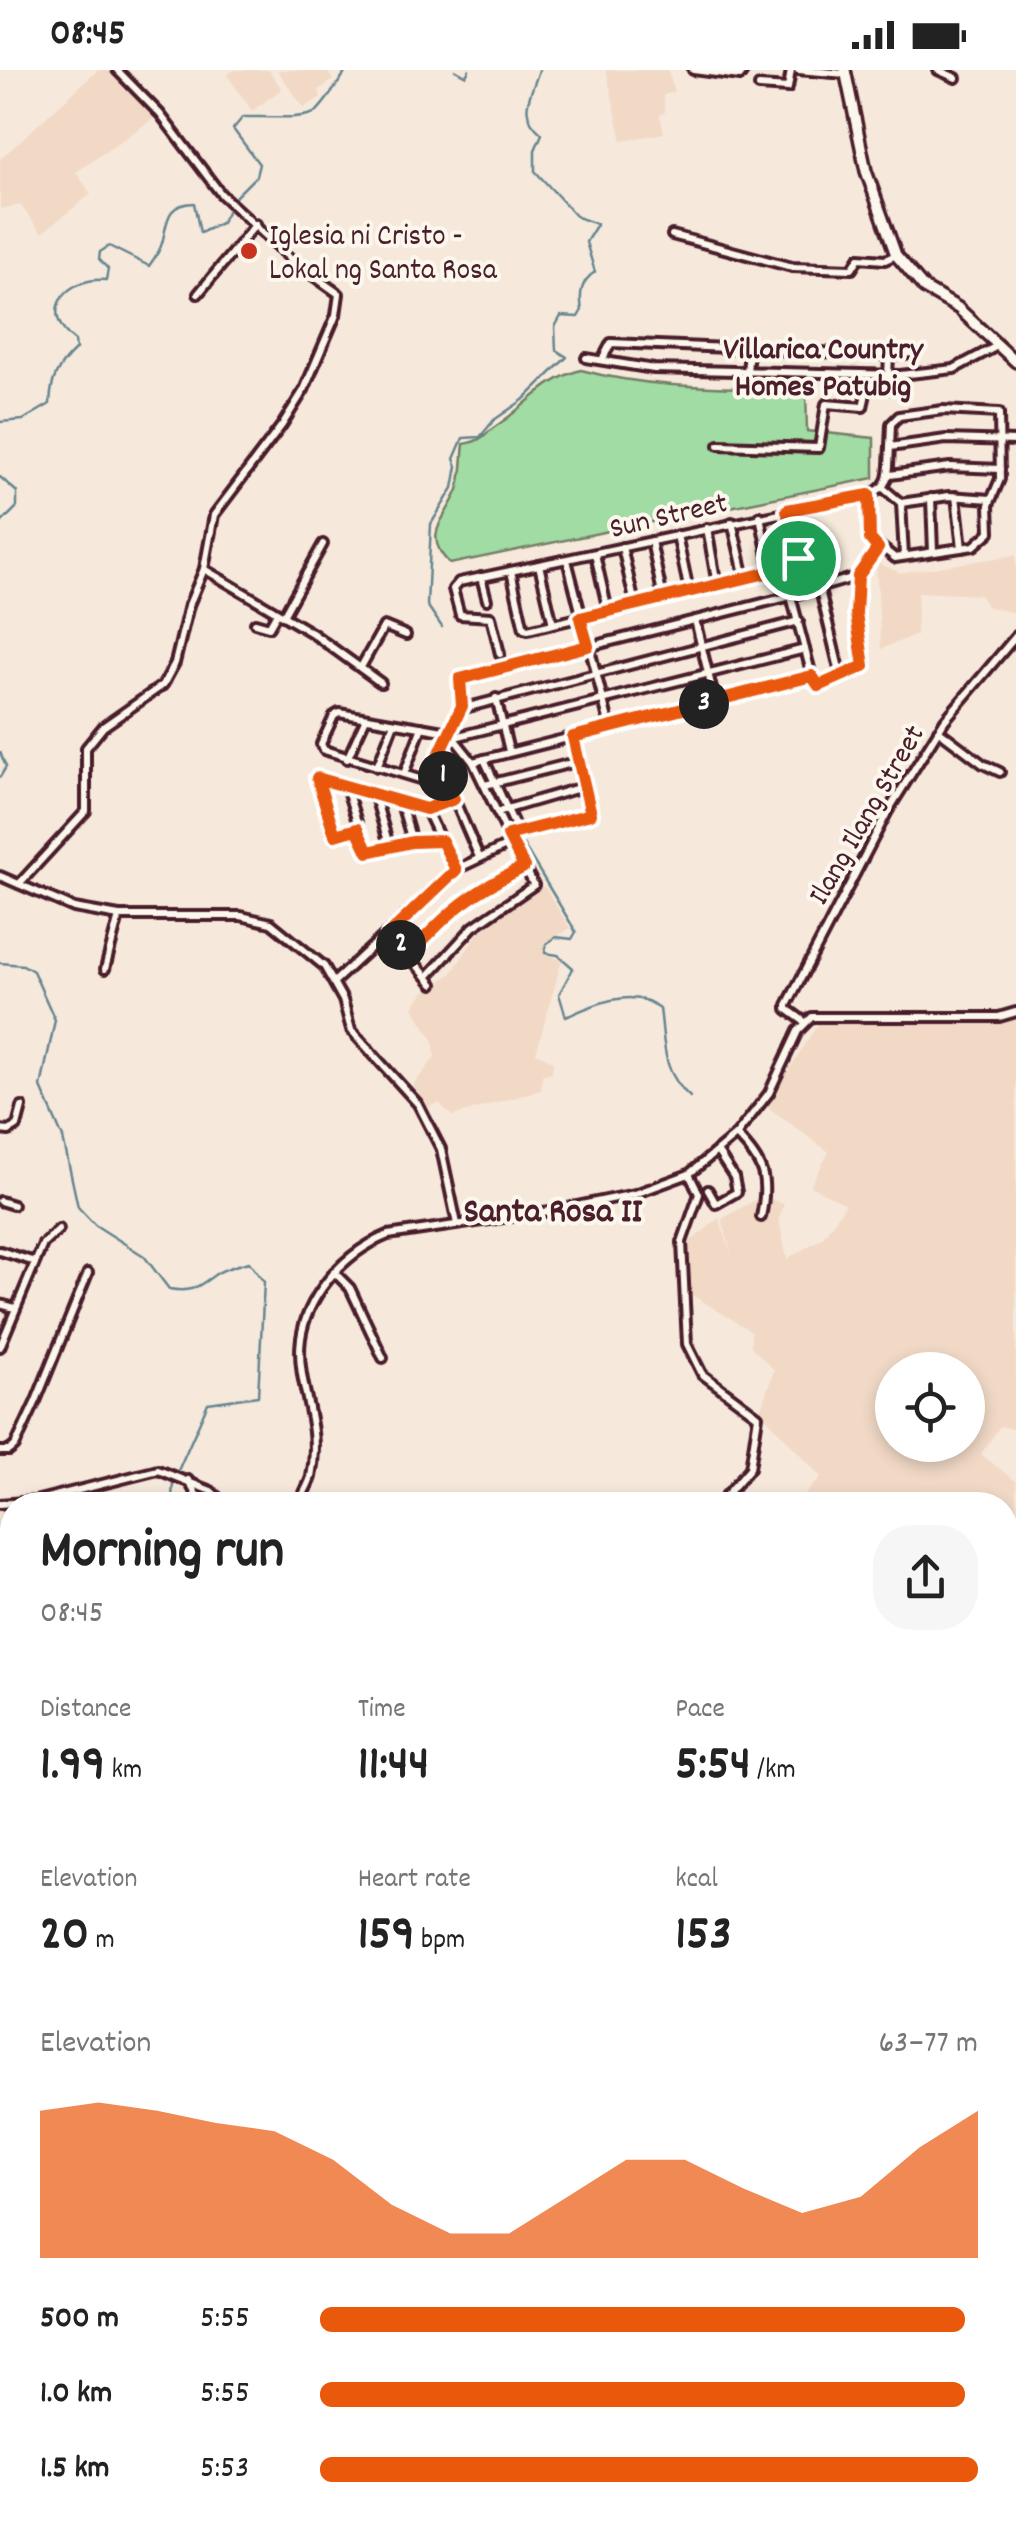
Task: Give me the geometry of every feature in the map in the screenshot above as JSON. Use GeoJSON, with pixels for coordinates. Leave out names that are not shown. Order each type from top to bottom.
{"type":"FeatureCollection","features":[{"type":"Feature","properties":{"kind":"main road"},"geometry":{"type":"LineString","coordinates":[[846,72],[866,171],[896,255],[924,288],[958,308],[1016,362]]}},
{"type":"Feature","properties":{"kind":"street"},"geometry":{"type":"LineString","coordinates":[[19,884],[86,811],[83,759],[93,736],[163,685],[175,664],[188,605],[204,569],[214,515],[282,426],[304,390],[336,315],[339,294],[294,262],[222,194],[160,114],[117,70]]}},
{"type":"Feature","properties":{"kind":"street"},"geometry":{"type":"LineString","coordinates":[[693,70],[740,76],[744,70]]}},
{"type":"Feature","properties":{"kind":"street"},"geometry":{"type":"LineString","coordinates":[[759,86],[788,88],[794,70],[846,72]]}},
{"type":"Feature","properties":{"kind":"street"},"geometry":{"type":"LineString","coordinates":[[938,70],[956,78]]}},
{"type":"Feature","properties":{"kind":"street"},"geometry":{"type":"LineString","coordinates":[[198,294],[256,224]]}},
{"type":"Feature","properties":{"kind":"street"},"geometry":{"type":"LineString","coordinates":[[672,236],[804,268],[852,269],[859,258],[885,260],[896,255]]}},
{"type":"Feature","properties":{"kind":"street"},"geometry":{"type":"LineString","coordinates":[[602,360],[611,343],[914,353]]}},
{"type":"Feature","properties":{"kind":"street"},"geometry":{"type":"LineString","coordinates":[[586,358],[654,369],[888,376],[954,369],[997,346]]}},
{"type":"Feature","properties":{"kind":"street"},"geometry":{"type":"LineString","coordinates":[[748,372],[749,350]]}},
{"type":"Feature","properties":{"kind":"street"},"geometry":{"type":"LineString","coordinates":[[888,376],[889,355]]}},
{"type":"Feature","properties":{"kind":"street"},"geometry":{"type":"LineString","coordinates":[[719,445],[819,448],[826,404],[863,407],[866,390],[899,388],[900,375]]}},
{"type":"Feature","properties":{"kind":"street"},"geometry":{"type":"LineString","coordinates":[[869,495],[870,539],[896,558],[974,546],[990,532],[991,498],[1000,479],[1001,442],[1000,413],[943,410],[899,416],[894,419],[890,475],[950,468],[1000,470]]}},
{"type":"Feature","properties":{"kind":"street"},"geometry":{"type":"LineString","coordinates":[[890,448],[946,439],[1016,442]]}},
{"type":"Feature","properties":{"kind":"street","name":"Sun Street"},"geometry":{"type":"LineString","coordinates":[[481,578],[869,495],[882,487],[890,475]]}},
{"type":"Feature","properties":{"kind":"street"},"geometry":{"type":"LineString","coordinates":[[882,487],[901,502],[956,496],[991,498]]}},
{"type":"Feature","properties":{"kind":"street"},"geometry":{"type":"LineString","coordinates":[[956,496],[962,548]]}},
{"type":"Feature","properties":{"kind":"street"},"geometry":{"type":"LineString","coordinates":[[930,498],[933,552]]}},
{"type":"Feature","properties":{"kind":"street"},"geometry":{"type":"LineString","coordinates":[[901,502],[904,556]]}},
{"type":"Feature","properties":{"kind":"street"},"geometry":{"type":"LineString","coordinates":[[510,571],[524,628],[580,618],[796,562],[787,510]]}},
{"type":"Feature","properties":{"kind":"street"},"geometry":{"type":"LineString","coordinates":[[760,516],[772,571]]}},
{"type":"Feature","properties":{"kind":"street"},"geometry":{"type":"LineString","coordinates":[[732,522],[745,578]]}},
{"type":"Feature","properties":{"kind":"street"},"geometry":{"type":"LineString","coordinates":[[707,528],[717,584]]}},
{"type":"Feature","properties":{"kind":"street"},"geometry":{"type":"LineString","coordinates":[[677,535],[689,591]]}},
{"type":"Feature","properties":{"kind":"street"},"geometry":{"type":"LineString","coordinates":[[651,541],[663,598]]}},
{"type":"Feature","properties":{"kind":"street"},"geometry":{"type":"LineString","coordinates":[[256,623],[269,627],[323,544]]}},
{"type":"Feature","properties":{"kind":"street"},"geometry":{"type":"LineString","coordinates":[[622,547],[635,604]]}},
{"type":"Feature","properties":{"kind":"street"},"geometry":{"type":"LineString","coordinates":[[791,596],[817,686],[841,677],[864,664],[856,614],[858,576],[878,548]]}},
{"type":"Feature","properties":{"kind":"street"},"geometry":{"type":"LineString","coordinates":[[595,554],[608,611]]}},
{"type":"Feature","properties":{"kind":"street"},"geometry":{"type":"LineString","coordinates":[[567,560],[610,727]]}},
{"type":"Feature","properties":{"kind":"street"},"geometry":{"type":"LineString","coordinates":[[540,566],[552,624]]}},
{"type":"Feature","properties":{"kind":"street"},"geometry":{"type":"LineString","coordinates":[[204,569],[280,614],[381,683]]}},
{"type":"Feature","properties":{"kind":"street"},"geometry":{"type":"LineString","coordinates":[[480,858],[437,759],[461,709],[460,679],[858,576]]}},
{"type":"Feature","properties":{"kind":"street"},"geometry":{"type":"LineString","coordinates":[[488,600],[481,578],[459,582],[452,589],[460,614],[491,617],[500,654]]}},
{"type":"Feature","properties":{"kind":"street"},"geometry":{"type":"LineString","coordinates":[[819,586],[841,677]]}},
{"type":"Feature","properties":{"kind":"street"},"geometry":{"type":"LineString","coordinates":[[695,620],[715,701]]}},
{"type":"Feature","properties":{"kind":"street"},"geometry":{"type":"LineString","coordinates":[[461,709],[798,621]]}},
{"type":"Feature","properties":{"kind":"street"},"geometry":{"type":"LineString","coordinates":[[360,667],[384,626],[406,634]]}},
{"type":"Feature","properties":{"kind":"street","name":"Ilang Ilang Street"},"geometry":{"type":"LineString","coordinates":[[805,1022],[787,1005],[888,811],[938,730],[1016,636]]}},
{"type":"Feature","properties":{"kind":"street"},"geometry":{"type":"LineString","coordinates":[[449,788],[321,747],[334,716],[338,713],[450,735],[805,649]]}},
{"type":"Feature","properties":{"kind":"street"},"geometry":{"type":"LineString","coordinates":[[473,762],[812,676]]}},
{"type":"Feature","properties":{"kind":"street"},"geometry":{"type":"LineString","coordinates":[[496,698],[509,751]]}},
{"type":"Feature","properties":{"kind":"street"},"geometry":{"type":"LineString","coordinates":[[347,758],[366,718]]}},
{"type":"Feature","properties":{"kind":"street"},"geometry":{"type":"LineString","coordinates":[[376,767],[394,723]]}},
{"type":"Feature","properties":{"kind":"street"},"geometry":{"type":"LineString","coordinates":[[404,774],[422,728]]}},
{"type":"Feature","properties":{"kind":"street"},"geometry":{"type":"LineString","coordinates":[[938,730],[982,764],[1000,772]]}},
{"type":"Feature","properties":{"kind":"street"},"geometry":{"type":"LineString","coordinates":[[428,976],[473,927],[533,887],[534,881],[510,839],[489,784],[450,735]]}},
{"type":"Feature","properties":{"kind":"street"},"geometry":{"type":"LineString","coordinates":[[335,981],[456,870],[518,832],[591,814],[573,737]]}},
{"type":"Feature","properties":{"kind":"street"},"geometry":{"type":"LineString","coordinates":[[484,760],[489,784]]}},
{"type":"Feature","properties":{"kind":"street"},"geometry":{"type":"LineString","coordinates":[[489,784],[580,761]]}},
{"type":"Feature","properties":{"kind":"street"},"geometry":{"type":"LineString","coordinates":[[308,774],[426,809],[454,799]]}},
{"type":"Feature","properties":{"kind":"street"},"geometry":{"type":"LineString","coordinates":[[317,778],[333,834],[357,829]]}},
{"type":"Feature","properties":{"kind":"street"},"geometry":{"type":"LineString","coordinates":[[346,786],[366,851],[442,841]]}},
{"type":"Feature","properties":{"kind":"street"},"geometry":{"type":"LineString","coordinates":[[501,811],[586,786]]}},
{"type":"Feature","properties":{"kind":"street"},"geometry":{"type":"LineString","coordinates":[[375,795],[388,846]]}},
{"type":"Feature","properties":{"kind":"street"},"geometry":{"type":"LineString","coordinates":[[401,804],[412,842]]}},
{"type":"Feature","properties":{"kind":"street"},"geometry":{"type":"LineString","coordinates":[[426,809],[456,870]]}},
{"type":"Feature","properties":{"kind":"street"},"geometry":{"type":"LineString","coordinates":[[501,811],[518,832]]}},
{"type":"Feature","properties":{"kind":"street"},"geometry":{"type":"LineString","coordinates":[[410,954],[456,906],[477,890],[524,867]]}},
{"type":"Feature","properties":{"kind":"street"},"geometry":{"type":"LineString","coordinates":[[0,876],[74,908],[119,916],[262,919],[324,966],[335,981],[351,1030],[412,1096],[434,1131],[457,1224]]}},
{"type":"Feature","properties":{"kind":"street"},"geometry":{"type":"LineString","coordinates":[[105,968],[119,916]]}},
{"type":"Feature","properties":{"kind":"street"},"geometry":{"type":"LineString","coordinates":[[389,934],[434,984]]}},
{"type":"Feature","properties":{"kind":"street"},"geometry":{"type":"LineString","coordinates":[[304,1492],[311,1468],[309,1405],[299,1366],[304,1318],[334,1272],[371,1242],[388,1235],[635,1194],[689,1174],[736,1135],[768,1093],[805,1022],[821,1015],[986,1017],[1016,1012]]}},
{"type":"Feature","properties":{"kind":"street"},"geometry":{"type":"LineString","coordinates":[[0,1130],[9,1131],[17,1126],[22,1107]]}},
{"type":"Feature","properties":{"kind":"street"},"geometry":{"type":"LineString","coordinates":[[736,1135],[758,1156],[766,1190],[761,1217]]}},
{"type":"Feature","properties":{"kind":"street"},"geometry":{"type":"LineString","coordinates":[[708,1190],[716,1204],[737,1192],[734,1177],[717,1151]]}},
{"type":"Feature","properties":{"kind":"street"},"geometry":{"type":"LineString","coordinates":[[689,1174],[699,1194],[682,1242],[687,1344],[702,1374],[758,1416],[750,1468],[729,1492]]}},
{"type":"Feature","properties":{"kind":"street"},"geometry":{"type":"LineString","coordinates":[[0,1202],[13,1205]]}},
{"type":"Feature","properties":{"kind":"street"},"geometry":{"type":"LineString","coordinates":[[0,1348],[35,1262],[44,1244],[59,1229]]}},
{"type":"Feature","properties":{"kind":"street"},"geometry":{"type":"LineString","coordinates":[[0,1251],[35,1262]]}},
{"type":"Feature","properties":{"kind":"street"},"geometry":{"type":"LineString","coordinates":[[334,1272],[350,1288],[383,1358]]}},
{"type":"Feature","properties":{"kind":"street"},"geometry":{"type":"LineString","coordinates":[[0,1451],[15,1446],[88,1273]]}},
{"type":"Feature","properties":{"kind":"street"},"geometry":{"type":"LineString","coordinates":[[0,1304],[15,1308]]}},
{"type":"Feature","properties":{"kind":"street"},"geometry":{"type":"LineString","coordinates":[[74,1492],[148,1470],[183,1478],[212,1492]]}},
{"type":"Feature","properties":{"kind":"street"},"geometry":{"type":"LineString","coordinates":[[183,1478],[193,1492]]}},
{"type":"Feature","properties":{"kind":"shaded area"},"geometry":{"type":"Polygon","coordinates":[[[98,70],[117,70],[160,114],[76,172],[91,194],[42,233],[20,205],[0,209],[0,159],[98,70]]]}},
{"type":"Feature","properties":{"kind":"shaded area"},"geometry":{"type":"Polygon","coordinates":[[[234,70],[269,70],[282,89],[252,111],[227,75],[234,70]]]}},
{"type":"Feature","properties":{"kind":"shaded area"},"geometry":{"type":"Polygon","coordinates":[[[277,70],[327,70],[333,80],[319,90],[321,97],[304,108],[277,70]]]}},
{"type":"Feature","properties":{"kind":"shaded area"},"geometry":{"type":"Polygon","coordinates":[[[606,70],[668,70],[674,92],[663,95],[665,112],[660,115],[664,133],[622,141],[606,70]]]}},
{"type":"Feature","properties":{"kind":"shaded area"},"geometry":{"type":"Polygon","coordinates":[[[1016,555],[1016,613],[988,607],[980,595],[918,592],[916,635],[881,649],[876,562],[900,573],[1016,555]]]}},
{"type":"Feature","properties":{"kind":"shaded area"},"geometry":{"type":"Polygon","coordinates":[[[544,886],[570,928],[544,944],[544,954],[562,960],[536,1053],[553,1061],[552,1072],[542,1075],[541,1090],[452,1116],[439,1103],[428,1107],[413,1085],[435,1057],[433,1040],[413,1007],[423,993],[451,974],[488,918],[544,886]]]}},
{"type":"Feature","properties":{"kind":"shaded area"},"geometry":{"type":"Polygon","coordinates":[[[1016,1015],[1016,1430],[1000,1426],[985,1448],[985,1352],[875,1352],[875,1462],[985,1462],[985,1457],[1016,1482],[1016,1492],[808,1492],[821,1477],[760,1411],[774,1370],[751,1347],[751,1331],[689,1293],[684,1247],[719,1218],[732,1256],[722,1219],[762,1196],[784,1204],[779,1219],[787,1259],[822,1238],[846,1204],[810,1186],[829,1152],[766,1106],[823,1016],[986,1023],[1016,1015]]]}},
{"type":"Feature","properties":{"kind":"green space"},"geometry":{"type":"Polygon","coordinates":[[[581,370],[664,384],[806,389],[807,431],[874,438],[874,478],[700,513],[697,505],[672,511],[671,518],[450,564],[441,554],[436,536],[459,487],[464,444],[480,439],[547,386],[581,370]]]}},
{"type":"Feature","properties":{"kind":"waterway"},"geometry":{"type":"LineString","coordinates":[[0,422],[23,420],[50,404],[56,374],[76,349],[75,341],[58,319],[61,298],[79,284],[106,280],[108,269],[99,259],[100,252],[109,246],[149,266],[161,246],[169,216],[185,204],[194,203],[200,233],[221,223],[236,196],[256,176],[259,164],[233,129],[243,117],[293,117],[317,111],[347,70]]}},
{"type":"Feature","properties":{"kind":"waterway"},"geometry":{"type":"LineString","coordinates":[[455,70],[466,76],[469,70]]}},
{"type":"Feature","properties":{"kind":"waterway"},"geometry":{"type":"LineString","coordinates":[[442,627],[427,605],[431,524],[453,488],[457,466],[454,459],[463,438],[480,437],[494,420],[523,400],[567,357],[556,350],[555,327],[561,316],[578,317],[582,310],[582,288],[595,272],[586,242],[597,224],[577,217],[535,171],[535,150],[542,134],[529,119],[528,104],[539,70]]}},
{"type":"Feature","properties":{"kind":"waterway"},"geometry":{"type":"LineString","coordinates":[[0,477],[17,492],[17,507],[0,524]]}},
{"type":"Feature","properties":{"kind":"waterway"},"geometry":{"type":"LineString","coordinates":[[0,752],[6,767],[0,777]]}},
{"type":"Feature","properties":{"kind":"waterway"},"geometry":{"type":"LineString","coordinates":[[523,844],[576,932],[572,939],[556,937],[546,944],[545,953],[558,955],[573,968],[559,994],[566,1017],[614,1000],[650,1002],[660,1009],[669,1067],[690,1097]]}},
{"type":"Feature","properties":{"kind":"waterway"},"geometry":{"type":"LineString","coordinates":[[0,963],[23,965],[33,971],[55,1020],[41,1087],[63,1138],[78,1207],[95,1225],[144,1256],[169,1289],[194,1288],[223,1270],[249,1262],[264,1282],[258,1396],[208,1403],[173,1482],[172,1492]]}},
{"type":"Feature","properties":{"kind":"place","name":"Iglesia ni Cristo - Lokal ng Santa Rosa"},"geometry":{"type":"Point","coordinates":[249,251]}},
{"type":"Feature","properties":{"kind":"district","name":"Villarica Country Homes Patubig"},"geometry":{"type":"Point","coordinates":[823,366]}},
{"type":"Feature","properties":{"kind":"district","name":"Santa Rosa II"},"geometry":{"type":"Point","coordinates":[553,1209]}},
{"type":"Feature","properties":{"kind":"route"},"geometry":{"type":"LineString","coordinates":[[869,495],[870,539],[878,548],[858,576],[856,614],[864,666],[819,686],[812,676],[573,737],[591,814],[508,835],[524,867],[477,890],[456,906],[410,954],[389,934],[456,870],[442,841],[412,842],[368,852],[357,829],[333,834],[317,778],[426,809],[454,799],[437,759],[462,706],[460,679],[588,646],[580,618],[762,574],[798,558],[787,510],[869,495]]}}]}
